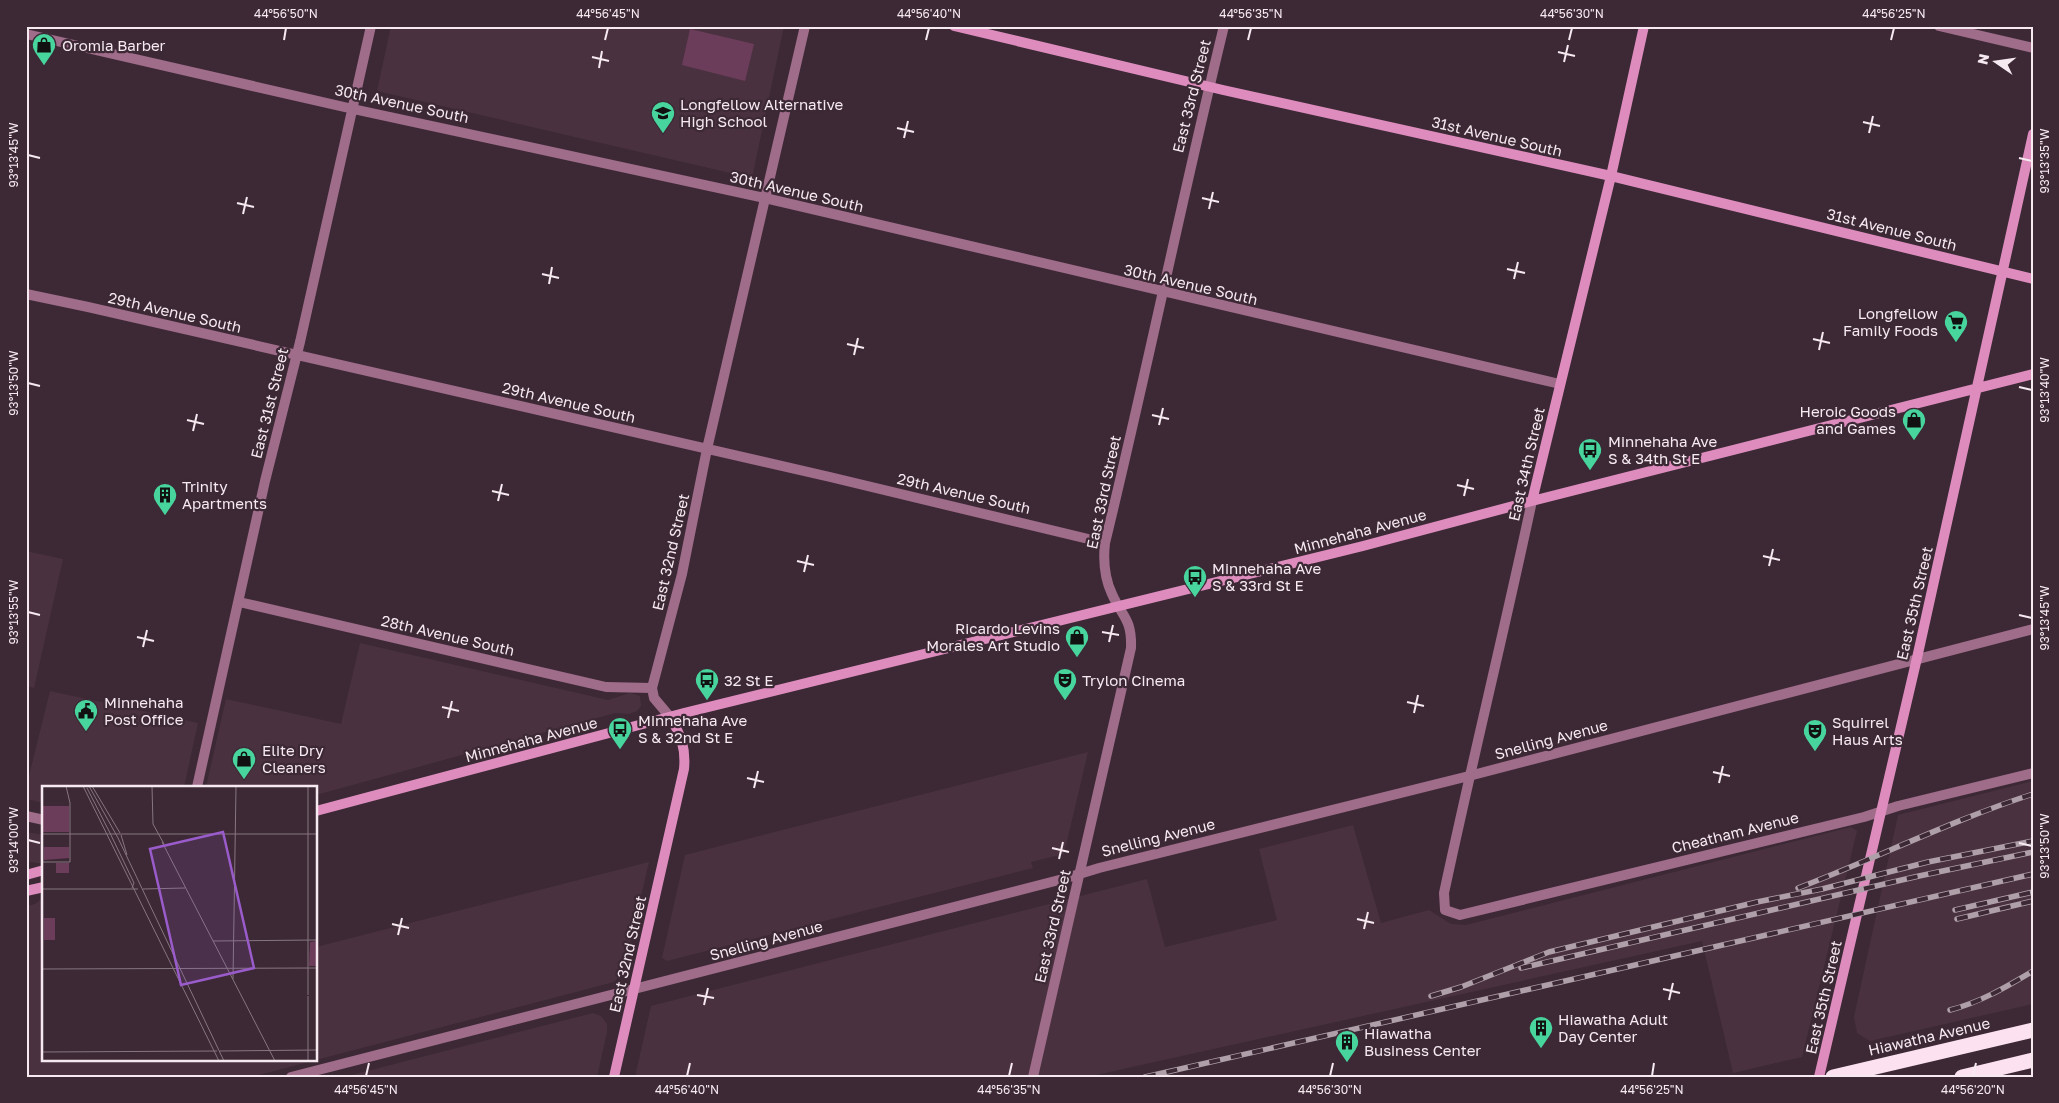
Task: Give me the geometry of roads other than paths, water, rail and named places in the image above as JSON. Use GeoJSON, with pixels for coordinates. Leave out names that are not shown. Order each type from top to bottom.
{"type":"FeatureCollection","features":[{"type":"Feature","properties":{"kind":"highway","name":"Hiawatha Avenue"},"geometry":{"type":"LineString","coordinates":[[1833,1077],[2033,1030]]}},
{"type":"Feature","properties":{"kind":"highway"},"geometry":{"type":"LineString","coordinates":[[1962,1077],[2033,1060]]}},
{"type":"Feature","properties":{"kind":"street","name":"East 31st Street"},"geometry":{"type":"LineString","coordinates":[[197,786],[265,480],[297,354],[371,26]]}},
{"type":"Feature","properties":{"kind":"street","name":"East 32nd Street"},"geometry":{"type":"LineString","coordinates":[[614,1077],[684,769],[685,746],[681,734],[654,698],[652,688],[682,574],[708,449],[805,26]]}},
{"type":"Feature","properties":{"kind":"street","name":"31st Avenue South"},"geometry":{"type":"LineString","coordinates":[[954,26],[1209,87],[1611,176],[2033,279]]}},
{"type":"Feature","properties":{"kind":"street","name":"East 33rd Street"},"geometry":{"type":"LineString","coordinates":[[1033,1077],[1131,648],[1130,627],[1112,594],[1104,570],[1105,543],[1163,293],[1185,188],[1224,26]]}},
{"type":"Feature","properties":{"kind":"street","name":"East 34th Street"},"geometry":{"type":"LineString","coordinates":[[1444,910],[1444,893],[1469,776],[1502,642],[1532,500],[1611,176],[1644,26]]}},
{"type":"Feature","properties":{"kind":"street"},"geometry":{"type":"LineString","coordinates":[[1940,26],[2033,48]]}},
{"type":"Feature","properties":{"kind":"street","name":"30th Avenue South"},"geometry":{"type":"LineString","coordinates":[[26,34],[765,198],[1163,293],[1560,384]]}},
{"type":"Feature","properties":{"kind":"street","name":"East 35th Street"},"geometry":{"type":"LineString","coordinates":[[1819,1077],[1917,658],[2033,134]]}},
{"type":"Feature","properties":{"kind":"street","name":"29th Avenue South"},"geometry":{"type":"LineString","coordinates":[[26,294],[297,354],[1105,543]]}},
{"type":"Feature","properties":{"kind":"street","name":"Minnehaha Avenue"},"geometry":{"type":"LineString","coordinates":[[318,811],[670,718],[1363,546],[1532,500],[2033,374]]}},
{"type":"Feature","properties":{"kind":"street","name":"28th Avenue South"},"geometry":{"type":"LineString","coordinates":[[239,602],[606,687],[652,688]]}},
{"type":"Feature","properties":{"kind":"street","name":"Snelling Avenue"},"geometry":{"type":"LineString","coordinates":[[291,1077],[634,990],[1080,873],[1469,776],[2033,629]]}},
{"type":"Feature","properties":{"kind":"street","name":"Cheatham Avenue"},"geometry":{"type":"LineString","coordinates":[[1444,910],[1460,915],[1854,819],[2033,773]]}},
{"type":"Feature","properties":{"kind":"street"},"geometry":{"type":"LineString","coordinates":[[26,816],[42,820]]}},
{"type":"Feature","properties":{"kind":"street"},"geometry":{"type":"LineString","coordinates":[[26,875],[42,871]]}},
{"type":"Feature","properties":{"kind":"street"},"geometry":{"type":"LineString","coordinates":[[26,891],[42,887]]}},
{"type":"Feature","properties":{"kind":"railway"},"geometry":{"type":"LineString","coordinates":[[1798,888],[1973,815],[2033,794]]}},
{"type":"Feature","properties":{"kind":"railway"},"geometry":{"type":"LineString","coordinates":[[1431,996],[1461,987],[1549,952],[1757,902],[1822,889],[1928,862],[2033,841]]}},
{"type":"Feature","properties":{"kind":"railway"},"geometry":{"type":"LineString","coordinates":[[1521,968],[1919,876],[2033,852]]}},
{"type":"Feature","properties":{"kind":"railway"},"geometry":{"type":"LineString","coordinates":[[1145,1077],[2033,874]]}},
{"type":"Feature","properties":{"kind":"railway"},"geometry":{"type":"LineString","coordinates":[[1955,910],[2033,892]]}},
{"type":"Feature","properties":{"kind":"railway"},"geometry":{"type":"LineString","coordinates":[[1957,919],[2033,901]]}},
{"type":"Feature","properties":{"kind":"railway"},"geometry":{"type":"LineString","coordinates":[[1950,1010],[1983,998],[2033,971]]}},
{"type":"Feature","properties":{"kind":"place","name":"Oromia Barber"},"geometry":{"type":"Point","coordinates":[44,66]}},
{"type":"Feature","properties":{"kind":"place","name":"Longfellow Alternative High School"},"geometry":{"type":"Point","coordinates":[663,134]}},
{"type":"Feature","properties":{"kind":"place","name":"Longfellow Family Foods"},"geometry":{"type":"Point","coordinates":[1956,343]}},
{"type":"Feature","properties":{"kind":"place","name":"Heroic Goods and Games"},"geometry":{"type":"Point","coordinates":[1914,441]}},
{"type":"Feature","properties":{"kind":"place","name":"Minnehaha Ave S & 34th St E"},"geometry":{"type":"Point","coordinates":[1590,471]}},
{"type":"Feature","properties":{"kind":"place","name":"Trinity Apartments"},"geometry":{"type":"Point","coordinates":[165,516]}},
{"type":"Feature","properties":{"kind":"place","name":"Minnehaha Ave S & 33rd St E"},"geometry":{"type":"Point","coordinates":[1195,598]}},
{"type":"Feature","properties":{"kind":"place","name":"Ricardo Levins Morales Art Studio"},"geometry":{"type":"Point","coordinates":[1077,658]}},
{"type":"Feature","properties":{"kind":"place","name":"32 St E"},"geometry":{"type":"Point","coordinates":[707,701]}},
{"type":"Feature","properties":{"kind":"place","name":"Trylon Cinema"},"geometry":{"type":"Point","coordinates":[1065,701]}},
{"type":"Feature","properties":{"kind":"place","name":"Minnehaha Post Office"},"geometry":{"type":"Point","coordinates":[86,732]}},
{"type":"Feature","properties":{"kind":"place","name":"Minnehaha Ave S & 32nd St E"},"geometry":{"type":"Point","coordinates":[620,750]}},
{"type":"Feature","properties":{"kind":"place","name":"Squirrel Haus Arts"},"geometry":{"type":"Point","coordinates":[1815,752]}},
{"type":"Feature","properties":{"kind":"place","name":"Elite Dry Cleaners"},"geometry":{"type":"Point","coordinates":[244,780]}},
{"type":"Feature","properties":{"kind":"place","name":"Hiawatha Adult Day Center"},"geometry":{"type":"Point","coordinates":[1541,1049]}},
{"type":"Feature","properties":{"kind":"place","name":"Hiawatha Business Center"},"geometry":{"type":"Point","coordinates":[1347,1063]}}]}
